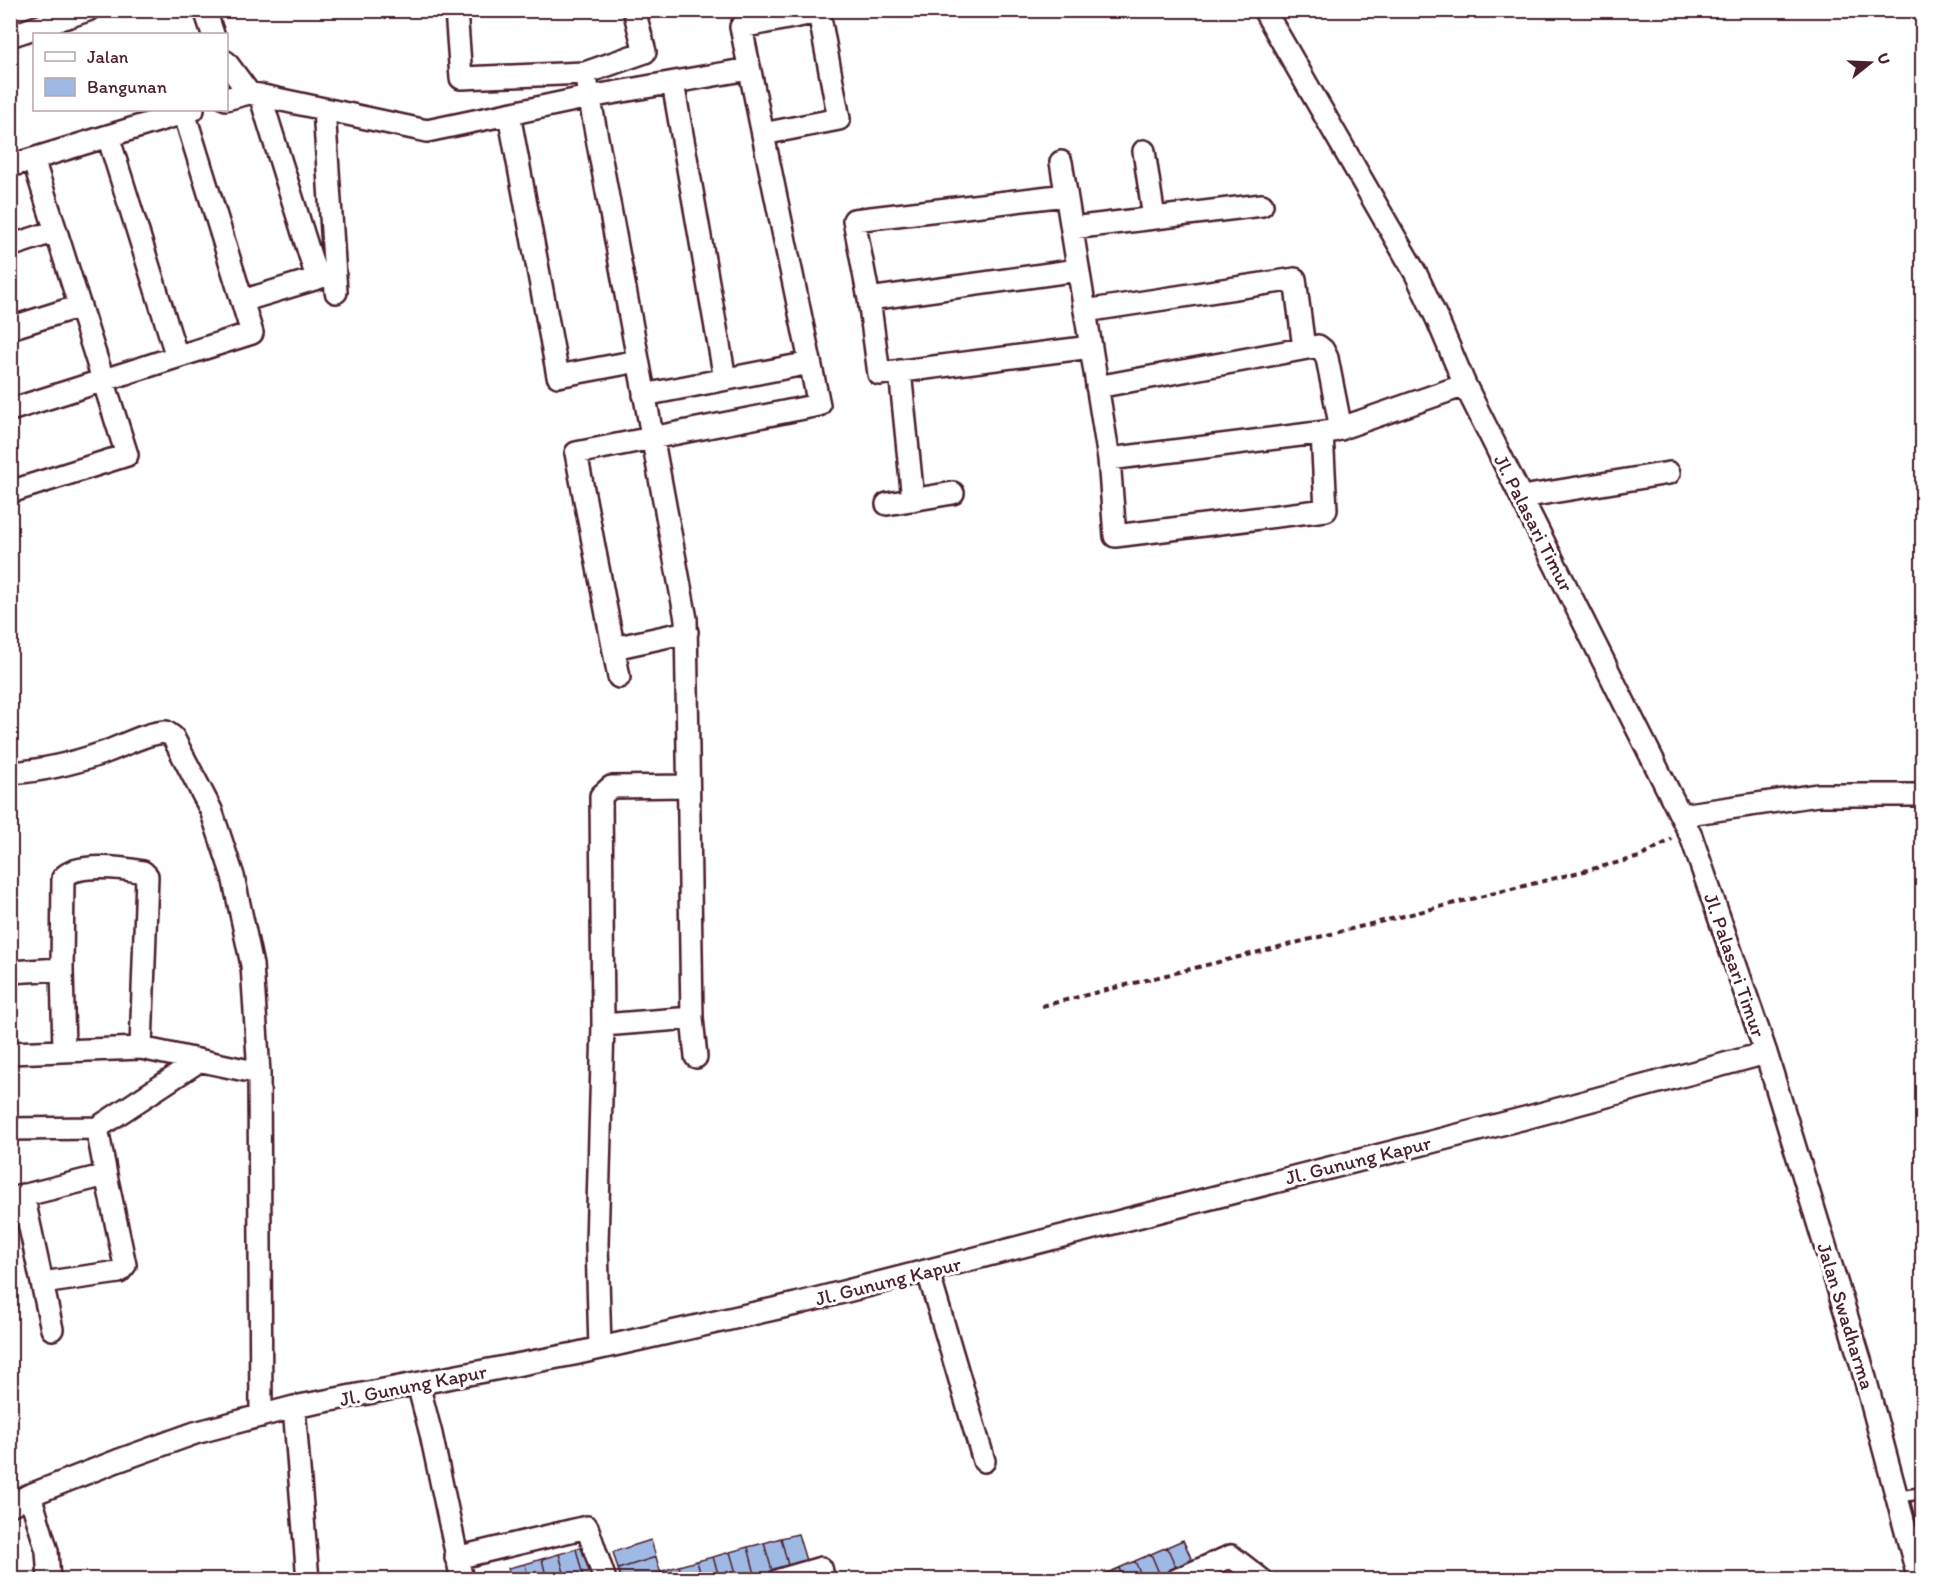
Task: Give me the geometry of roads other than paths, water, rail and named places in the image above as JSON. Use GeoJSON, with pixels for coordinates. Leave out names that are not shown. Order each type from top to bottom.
{"type":"FeatureCollection","features":[{"type":"Feature","properties":{"kind":"street"},"geometry":{"type":"LineString","coordinates":[[10,36],[88,10]]}},
{"type":"Feature","properties":{"kind":"street"},"geometry":{"type":"LineString","coordinates":[[205,10],[213,33]]}},
{"type":"Feature","properties":{"kind":"street"},"geometry":{"type":"LineString","coordinates":[[456,10],[461,78],[585,73],[645,52],[634,10]]}},
{"type":"Feature","properties":{"kind":"street","name":"Jl. Palasari Timur"},"geometry":{"type":"LineString","coordinates":[[1264,10],[1416,274],[1465,385],[1684,822],[1766,1053]]}},
{"type":"Feature","properties":{"kind":"street"},"geometry":{"type":"LineString","coordinates":[[619,677],[576,453],[819,405],[749,69],[741,27],[819,12],[839,119],[763,134]]}},
{"type":"Feature","properties":{"kind":"street"},"geometry":{"type":"LineString","coordinates":[[228,64],[254,94],[329,281]]}},
{"type":"Feature","properties":{"kind":"street"},"geometry":{"type":"LineString","coordinates":[[228,99],[254,94],[427,131],[749,69]]}},
{"type":"Feature","properties":{"kind":"street"},"geometry":{"type":"LineString","coordinates":[[585,73],[687,632],[692,1018],[696,1057]]}},
{"type":"Feature","properties":{"kind":"street"},"geometry":{"type":"LineString","coordinates":[[673,83],[725,379]]}},
{"type":"Feature","properties":{"kind":"street"},"geometry":{"type":"LineString","coordinates":[[324,109],[329,281]]}},
{"type":"Feature","properties":{"kind":"street"},"geometry":{"type":"LineString","coordinates":[[10,166],[188,111],[252,333],[10,410]]}},
{"type":"Feature","properties":{"kind":"street"},"geometry":{"type":"LineString","coordinates":[[509,114],[558,376],[638,361]]}},
{"type":"Feature","properties":{"kind":"street"},"geometry":{"type":"LineString","coordinates":[[108,136],[177,357]]}},
{"type":"Feature","properties":{"kind":"street"},"geometry":{"type":"LineString","coordinates":[[1144,151],[1154,218]]}},
{"type":"Feature","properties":{"kind":"street"},"geometry":{"type":"LineString","coordinates":[[10,492],[127,455],[33,159]]}},
{"type":"Feature","properties":{"kind":"street"},"geometry":{"type":"LineString","coordinates":[[1061,162],[1078,270],[1085,310],[1097,387],[1109,459],[1115,536],[1326,510],[1332,431],[1323,350],[1318,346],[1097,387]]}},
{"type":"Feature","properties":{"kind":"street"},"geometry":{"type":"LineString","coordinates":[[1066,195],[854,220],[869,299],[879,374],[1091,347]]}},
{"type":"Feature","properties":{"kind":"street"},"geometry":{"type":"LineString","coordinates":[[1072,228],[1263,205]]}},
{"type":"Feature","properties":{"kind":"street"},"geometry":{"type":"LineString","coordinates":[[10,246],[56,231]]}},
{"type":"Feature","properties":{"kind":"street"},"geometry":{"type":"LineString","coordinates":[[869,299],[1078,270]]}},
{"type":"Feature","properties":{"kind":"street"},"geometry":{"type":"LineString","coordinates":[[1085,310],[1295,279],[1304,348]]}},
{"type":"Feature","properties":{"kind":"street"},"geometry":{"type":"LineString","coordinates":[[242,301],[329,281]]}},
{"type":"Feature","properties":{"kind":"street"},"geometry":{"type":"LineString","coordinates":[[10,328],[80,306]]}},
{"type":"Feature","properties":{"kind":"street"},"geometry":{"type":"LineString","coordinates":[[644,395],[810,363]]}},
{"type":"Feature","properties":{"kind":"street"},"geometry":{"type":"LineString","coordinates":[[900,371],[913,500]]}},
{"type":"Feature","properties":{"kind":"street"},"geometry":{"type":"LineString","coordinates":[[1109,459],[1332,431],[1465,385]]}},
{"type":"Feature","properties":{"kind":"street"},"geometry":{"type":"LineString","coordinates":[[1522,498],[1669,473]]}},
{"type":"Feature","properties":{"kind":"street"},"geometry":{"type":"LineString","coordinates":[[887,504],[953,493]]}},
{"type":"Feature","properties":{"kind":"street"},"geometry":{"type":"LineString","coordinates":[[614,648],[687,632]]}},
{"type":"Feature","properties":{"kind":"street"},"geometry":{"type":"LineString","coordinates":[[10,773],[58,766],[160,733],[170,734],[211,810],[233,876],[252,965],[259,1073],[261,1416]]}},
{"type":"Feature","properties":{"kind":"street"},"geometry":{"type":"LineString","coordinates":[[600,1348],[597,1244],[603,1025],[601,796],[611,787],[688,786]]}},
{"type":"Feature","properties":{"kind":"street"},"geometry":{"type":"LineString","coordinates":[[1684,822],[1818,795],[1923,795]]}},
{"type":"Feature","properties":{"kind":"street"},"geometry":{"type":"LineString","coordinates":[[64,1050],[63,878],[67,874],[86,867],[141,871],[147,876],[141,1048]]}},
{"type":"Feature","properties":{"kind":"street"},"geometry":{"type":"LineString","coordinates":[[10,972],[62,969]]}},
{"type":"Feature","properties":{"kind":"street"},"geometry":{"type":"LineString","coordinates":[[603,1025],[692,1018]]}},
{"type":"Feature","properties":{"kind":"street"},"geometry":{"type":"LineString","coordinates":[[10,1053],[141,1048],[259,1073]]}},
{"type":"Feature","properties":{"kind":"street","name":"Jl. Gunung Kapur"},"geometry":{"type":"LineString","coordinates":[[10,1505],[117,1461],[195,1433],[294,1407],[600,1348],[784,1307],[1529,1117],[1766,1053]]}},
{"type":"Feature","properties":{"kind":"street","name":"Jalan Swadharma"},"geometry":{"type":"LineString","coordinates":[[1766,1053],[1861,1363],[1920,1580]]}},
{"type":"Feature","properties":{"kind":"street"},"geometry":{"type":"LineString","coordinates":[[10,1129],[97,1128],[200,1061]]}},
{"type":"Feature","properties":{"kind":"street"},"geometry":{"type":"LineString","coordinates":[[42,1283],[123,1270],[125,1265],[97,1128]]}},
{"type":"Feature","properties":{"kind":"street"},"geometry":{"type":"LineString","coordinates":[[52,1329],[42,1283],[17,1197],[105,1175]]}},
{"type":"Feature","properties":{"kind":"street"},"geometry":{"type":"LineString","coordinates":[[928,1272],[984,1461]]}},
{"type":"Feature","properties":{"kind":"street"},"geometry":{"type":"LineString","coordinates":[[418,1384],[462,1580]]}},
{"type":"Feature","properties":{"kind":"street"},"geometry":{"type":"LineString","coordinates":[[294,1407],[308,1580]]}},
{"type":"Feature","properties":{"kind":"street"},"geometry":{"type":"LineString","coordinates":[[30,1495],[47,1551],[49,1580]]}},
{"type":"Feature","properties":{"kind":"street"},"geometry":{"type":"LineString","coordinates":[[456,1558],[587,1527],[605,1580]]}},
{"type":"Feature","properties":{"kind":"street"},"geometry":{"type":"LineString","coordinates":[[1176,1580],[1231,1556],[1262,1580]]}},
{"type":"Feature","properties":{"kind":"street"},"geometry":{"type":"LineString","coordinates":[[779,1580],[823,1574]]}},
{"type":"Feature","properties":{"kind":"lane"},"geometry":{"type":"LineString","coordinates":[[1897,1497],[1923,1493]]}}]}
